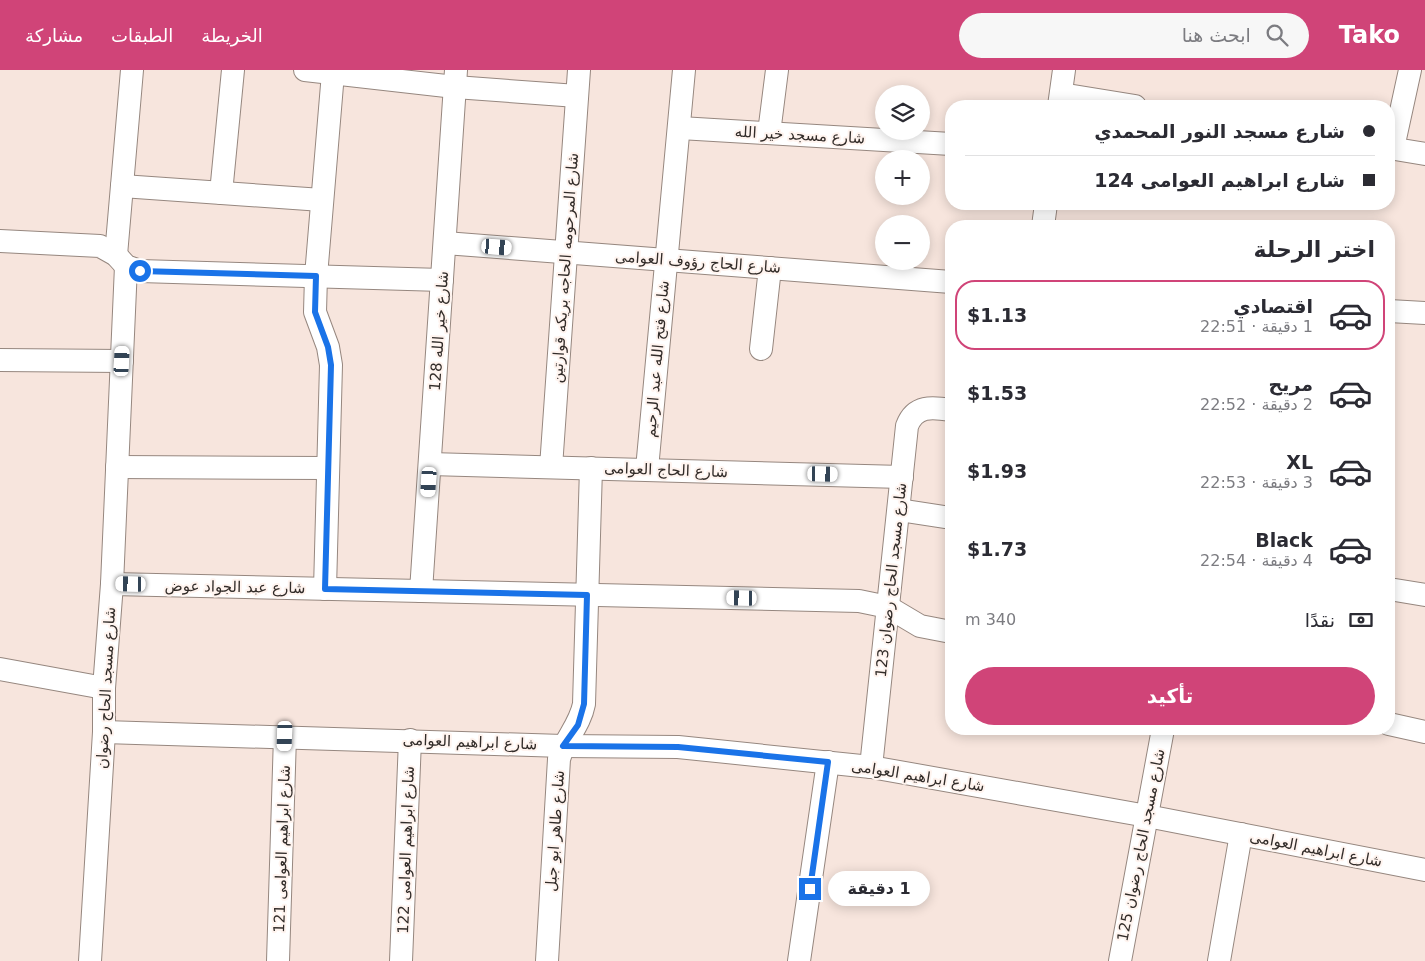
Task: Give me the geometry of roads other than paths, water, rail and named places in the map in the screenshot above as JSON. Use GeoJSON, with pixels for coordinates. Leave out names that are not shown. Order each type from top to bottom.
{"type":"FeatureCollection","features":[{"type":"Feature","properties":{"kind":"street","name":"شارع مسجد الحاج رضوان"},"geometry":{"type":"LineString","coordinates":[[90,961],[104,732],[104,688],[112,584],[122,361],[122,186],[132,70]]}},
{"type":"Feature","properties":{"kind":"street"},"geometry":{"type":"LineString","coordinates":[[222,192],[233,70]]}},
{"type":"Feature","properties":{"kind":"street"},"geometry":{"type":"LineString","coordinates":[[305,70],[456,79],[577,96]]}},
{"type":"Feature","properties":{"kind":"street","name":"شارع المرحومه الحاجه بريكه قوارتين"},"geometry":{"type":"LineString","coordinates":[[551,467],[579,70]]}},
{"type":"Feature","properties":{"kind":"street","name":"شارع فتح الله عبد الرحيم"},"geometry":{"type":"LineString","coordinates":[[647,470],[684,70]]}},
{"type":"Feature","properties":{"kind":"street"},"geometry":{"type":"LineString","coordinates":[[769,133],[777,70]]}},
{"type":"Feature","properties":{"kind":"street"},"geometry":{"type":"LineString","coordinates":[[1060,100],[1064,70]]}},
{"type":"Feature","properties":{"kind":"street"},"geometry":{"type":"LineString","coordinates":[[1395,132],[1410,70]]}},
{"type":"Feature","properties":{"kind":"street"},"geometry":{"type":"LineString","coordinates":[[325,589],[331,365],[328,347],[315,312],[316,276],[333,73]]}},
{"type":"Feature","properties":{"kind":"street","name":"شارع خير الله 128"},"geometry":{"type":"LineString","coordinates":[[421,591],[456,79]]}},
{"type":"Feature","properties":{"kind":"street","name":"شارع مسجد خير الله"},"geometry":{"type":"LineString","coordinates":[[680,128],[945,144]]}},
{"type":"Feature","properties":{"kind":"street"},"geometry":{"type":"LineString","coordinates":[[1395,149],[1425,154]]}},
{"type":"Feature","properties":{"kind":"street"},"geometry":{"type":"LineString","coordinates":[[122,186],[322,200]]}},
{"type":"Feature","properties":{"kind":"street"},"geometry":{"type":"LineString","coordinates":[[0,241],[100,246],[140,271],[442,280]]}},
{"type":"Feature","properties":{"kind":"street","name":"شارع الحاج رؤوف العوامى"},"geometry":{"type":"LineString","coordinates":[[444,243],[945,282]]}},
{"type":"Feature","properties":{"kind":"street"},"geometry":{"type":"LineString","coordinates":[[761,349],[770,268]]}},
{"type":"Feature","properties":{"kind":"street"},"geometry":{"type":"LineString","coordinates":[[1395,311],[1425,313]]}},
{"type":"Feature","properties":{"kind":"street"},"geometry":{"type":"LineString","coordinates":[[0,360],[122,361]]}},
{"type":"Feature","properties":{"kind":"street","name":"شارع مسجد الحاج رضوان 123"},"geometry":{"type":"LineString","coordinates":[[871,766],[909,420],[919,411],[941,409]]}},
{"type":"Feature","properties":{"kind":"street","name":"شارع الحاج العوامى"},"geometry":{"type":"LineString","coordinates":[[430,464],[902,477]]}},
{"type":"Feature","properties":{"kind":"street"},"geometry":{"type":"LineString","coordinates":[[117,467],[328,468]]}},
{"type":"Feature","properties":{"kind":"street","name":"شارع طاهر ابو جبل"},"geometry":{"type":"LineString","coordinates":[[547,961],[559,759],[563,746],[578,725],[584,704],[591,468]]}},
{"type":"Feature","properties":{"kind":"street"},"geometry":{"type":"LineString","coordinates":[[898,510],[945,517]]}},
{"type":"Feature","properties":{"kind":"street","name":"شارع عبد الجواد عوض"},"geometry":{"type":"LineString","coordinates":[[112,584],[859,601],[888,607],[920,626],[945,631]]}},
{"type":"Feature","properties":{"kind":"street"},"geometry":{"type":"LineString","coordinates":[[1395,590],[1425,596]]}},
{"type":"Feature","properties":{"kind":"street"},"geometry":{"type":"LineString","coordinates":[[0,670],[104,688]]}},
{"type":"Feature","properties":{"kind":"street"},"geometry":{"type":"LineString","coordinates":[[1395,725],[1425,732]]}},
{"type":"Feature","properties":{"kind":"street","name":"شارع ابراهيم العوامى"},"geometry":{"type":"LineString","coordinates":[[104,732],[285,736],[563,746],[678,747],[871,766],[1147,816],[1425,870]]}},
{"type":"Feature","properties":{"kind":"street","name":"شارع مسجد الحاج رضوان 125"},"geometry":{"type":"LineString","coordinates":[[1120,961],[1162,735]]}},
{"type":"Feature","properties":{"kind":"street","name":"شارع ابراهيم العوامى 121"},"geometry":{"type":"LineString","coordinates":[[278,961],[285,736]]}},
{"type":"Feature","properties":{"kind":"street","name":"شارع ابراهيم العوامى 122"},"geometry":{"type":"LineString","coordinates":[[401,961],[410,740]]}},
{"type":"Feature","properties":{"kind":"street"},"geometry":{"type":"LineString","coordinates":[[799,961],[828,762]]}},
{"type":"Feature","properties":{"kind":"street"},"geometry":{"type":"LineString","coordinates":[[1219,961],[1241,834]]}}]}
